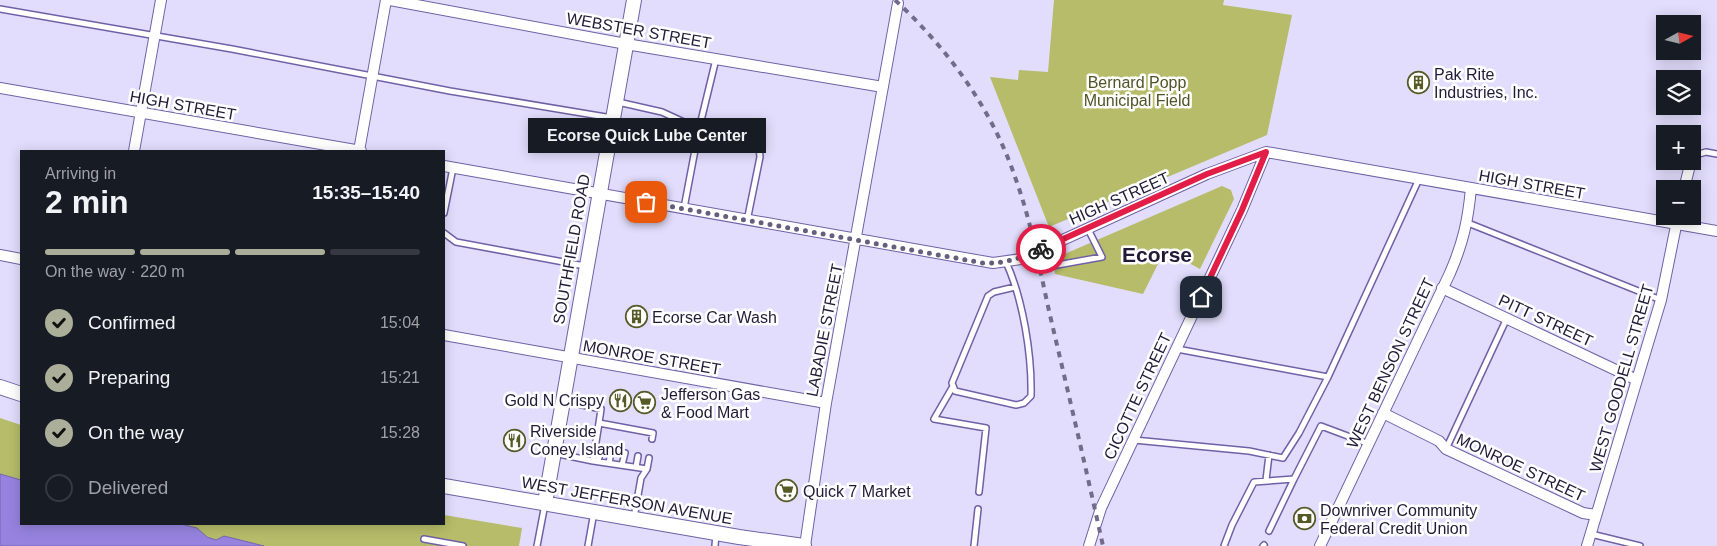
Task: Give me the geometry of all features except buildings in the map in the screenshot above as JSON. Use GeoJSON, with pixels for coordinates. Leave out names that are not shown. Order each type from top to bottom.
{"type":"FeatureCollection","features":[{"type":"Feature","properties":{"kind":"main road","name":"SOUTHFIELD ROAD"},"geometry":{"type":"LineString","coordinates":[[545,504],[634,0]]}},
{"type":"Feature","properties":{"kind":"main road"},"geometry":{"type":"LineString","coordinates":[[0,387],[20,394]]}},
{"type":"Feature","properties":{"kind":"main road","name":"WEST JEFFERSON AVENUE"},"geometry":{"type":"LineString","coordinates":[[445,486],[594,511],[716,540],[804,546]]}},
{"type":"Feature","properties":{"kind":"street"},"geometry":{"type":"LineString","coordinates":[[134,150],[161,0]]}},
{"type":"Feature","properties":{"kind":"street"},"geometry":{"type":"LineString","coordinates":[[360,150],[386,0]]}},
{"type":"Feature","properties":{"kind":"street","name":"WEBSTER STREET"},"geometry":{"type":"LineString","coordinates":[[390,0],[626,44],[883,87]]}},
{"type":"Feature","properties":{"kind":"street","name":"LABADIE STREET"},"geometry":{"type":"LineString","coordinates":[[804,546],[826,403],[857,241],[898,3]]}},
{"type":"Feature","properties":{"kind":"street","name":"HIGH STREET"},"geometry":{"type":"LineString","coordinates":[[0,88],[354,150]]}},
{"type":"Feature","properties":{"kind":"street","name":"HIGH STREET"},"geometry":{"type":"LineString","coordinates":[[448,167],[983,263],[1021,259],[1207,174],[1266,152],[1471,188],[1656,217]]}},
{"type":"Feature","properties":{"kind":"street","name":"CICOTTE STREET"},"geometry":{"type":"LineString","coordinates":[[1089,546],[1097,517],[1242,210],[1266,152]]}},
{"type":"Feature","properties":{"kind":"street","name":"WEST BENSON STREET"},"geometry":{"type":"LineString","coordinates":[[1320,546],[1463,242],[1468,222],[1471,188]]}},
{"type":"Feature","properties":{"kind":"street","name":"WEST GOODELL STREET"},"geometry":{"type":"LineString","coordinates":[[1587,546],[1661,300],[1676,225]]}},
{"type":"Feature","properties":{"kind":"street","name":"HIGH STREET"},"geometry":{"type":"LineString","coordinates":[[1694,225],[1717,232]]}},
{"type":"Feature","properties":{"kind":"street"},"geometry":{"type":"LineString","coordinates":[[0,255],[20,259]]}},
{"type":"Feature","properties":{"kind":"street","name":"PITT STREET"},"geometry":{"type":"LineString","coordinates":[[1442,288],[1637,380]]}},
{"type":"Feature","properties":{"kind":"street","name":"MONROE STREET"},"geometry":{"type":"LineString","coordinates":[[445,335],[826,403]]}},
{"type":"Feature","properties":{"kind":"street","name":"MONROE STREET"},"geometry":{"type":"LineString","coordinates":[[1383,413],[1439,441],[1446,449],[1583,513],[1596,515]]}},
{"type":"Feature","properties":{"kind":"lane"},"geometry":{"type":"LineString","coordinates":[[0,9],[155,35],[372,76],[612,118]]}},
{"type":"Feature","properties":{"kind":"lane"},"geometry":{"type":"LineString","coordinates":[[684,209],[699,130],[716,59]]}},
{"type":"Feature","properties":{"kind":"lane"},"geometry":{"type":"LineString","coordinates":[[615,102],[662,112],[699,130],[755,143],[760,147],[760,157],[747,221]]}},
{"type":"Feature","properties":{"kind":"lane"},"geometry":{"type":"LineString","coordinates":[[1701,153],[1706,152],[1717,154]]}},
{"type":"Feature","properties":{"kind":"lane"},"geometry":{"type":"LineString","coordinates":[[445,202],[448,167]]}},
{"type":"Feature","properties":{"kind":"lane"},"geometry":{"type":"LineString","coordinates":[[1133,440],[1249,451],[1283,458],[1299,433],[1328,377],[1419,179]]}},
{"type":"Feature","properties":{"kind":"lane"},"geometry":{"type":"LineString","coordinates":[[1468,222],[1661,300]]}},
{"type":"Feature","properties":{"kind":"lane"},"geometry":{"type":"LineString","coordinates":[[1040,250],[1046,267],[1102,257],[1087,228]]}},
{"type":"Feature","properties":{"kind":"lane"},"geometry":{"type":"LineString","coordinates":[[445,236],[456,242],[586,266]]}},
{"type":"Feature","properties":{"kind":"lane"},"geometry":{"type":"LineString","coordinates":[[952,388],[1016,405],[1029,400],[1032,388],[1028,351],[1015,287],[1006,262]]}},
{"type":"Feature","properties":{"kind":"lane"},"geometry":{"type":"LineString","coordinates":[[980,492],[986,428],[934,419],[952,388],[952,383],[988,296],[994,292],[1015,287]]}},
{"type":"Feature","properties":{"kind":"lane"},"geometry":{"type":"LineString","coordinates":[[1446,449],[1506,318]]}},
{"type":"Feature","properties":{"kind":"lane"},"geometry":{"type":"LineString","coordinates":[[1176,349],[1328,377]]}},
{"type":"Feature","properties":{"kind":"lane"},"geometry":{"type":"LineString","coordinates":[[563,401],[601,409],[604,431]]}},
{"type":"Feature","properties":{"kind":"lane"},"geometry":{"type":"LineString","coordinates":[[602,424],[653,433],[652,440]]}},
{"type":"Feature","properties":{"kind":"lane"},"geometry":{"type":"LineString","coordinates":[[596,461],[602,424]]}},
{"type":"Feature","properties":{"kind":"lane"},"geometry":{"type":"LineString","coordinates":[[615,433],[616,426]]}},
{"type":"Feature","properties":{"kind":"lane"},"geometry":{"type":"LineString","coordinates":[[1269,531],[1321,426],[1369,444]]}},
{"type":"Feature","properties":{"kind":"lane"},"geometry":{"type":"LineString","coordinates":[[627,435],[629,428]]}},
{"type":"Feature","properties":{"kind":"lane"},"geometry":{"type":"LineString","coordinates":[[641,438],[642,431]]}},
{"type":"Feature","properties":{"kind":"lane"},"geometry":{"type":"LineString","coordinates":[[596,461],[601,450]]}},
{"type":"Feature","properties":{"kind":"lane"},"geometry":{"type":"LineString","coordinates":[[609,463],[612,452]]}},
{"type":"Feature","properties":{"kind":"lane"},"geometry":{"type":"LineString","coordinates":[[554,453],[647,469]]}},
{"type":"Feature","properties":{"kind":"lane"},"geometry":{"type":"LineString","coordinates":[[622,465],[624,453]]}},
{"type":"Feature","properties":{"kind":"lane"},"geometry":{"type":"LineString","coordinates":[[1266,480],[1269,455]]}},
{"type":"Feature","properties":{"kind":"lane"},"geometry":{"type":"LineString","coordinates":[[636,467],[638,456]]}},
{"type":"Feature","properties":{"kind":"lane"},"geometry":{"type":"LineString","coordinates":[[634,519],[641,478],[647,469],[649,458]]}},
{"type":"Feature","properties":{"kind":"lane"},"geometry":{"type":"LineString","coordinates":[[1224,546],[1254,482],[1266,480],[1286,482],[1294,479]]}},
{"type":"Feature","properties":{"kind":"lane"},"geometry":{"type":"LineString","coordinates":[[537,546],[545,504]]}},
{"type":"Feature","properties":{"kind":"lane"},"geometry":{"type":"LineString","coordinates":[[974,546],[978,509]]}},
{"type":"Feature","properties":{"kind":"lane"},"geometry":{"type":"LineString","coordinates":[[588,546],[594,511]]}},
{"type":"Feature","properties":{"kind":"lane"},"geometry":{"type":"LineString","coordinates":[[1590,534],[1640,546]]}},
{"type":"Feature","properties":{"kind":"lane"},"geometry":{"type":"LineString","coordinates":[[424,539],[463,546]]}},
{"type":"Feature","properties":{"kind":"green space","name":"Bernard Popp Municipal Field"},"geometry":{"type":"Polygon","coordinates":[[[1054,0],[1224,0],[1223,5],[1292,15],[1267,135],[1049,227],[990,77],[1018,80],[1019,70],[1048,72],[1054,0]]]}},
{"type":"Feature","properties":{"kind":"green space"},"geometry":{"type":"Polygon","coordinates":[[[1222,186],[1231,190],[1234,199],[1200,269],[1165,250],[1143,294],[1055,274],[1053,259],[1222,186]]]}},
{"type":"Feature","properties":{"kind":"green space"},"geometry":{"type":"Polygon","coordinates":[[[0,418],[20,425],[20,480],[0,474],[0,418]]]}},
{"type":"Feature","properties":{"kind":"green space"},"geometry":{"type":"Polygon","coordinates":[[[445,515],[522,528],[519,546],[264,546],[224,536],[216,540],[184,525],[445,525],[445,515]]]}},
{"type":"Feature","properties":{"kind":"shaded area"},"geometry":{"type":"Polygon","coordinates":[[[0,474],[20,480],[20,525],[185,525],[197,528],[207,537],[216,540],[224,536],[264,546],[0,546],[0,474]]]}},
{"type":"Feature","properties":{"kind":"railway"},"geometry":{"type":"LineString","coordinates":[[895,0],[933,39],[966,81],[994,128],[1015,177],[1032,233],[1103,546]]}},
{"type":"Feature","properties":{"kind":"way so far"},"geometry":{"type":"LineString","coordinates":[[646,202],[983,263],[993,264],[1021,259],[1041,249]]}},
{"type":"Feature","properties":{"kind":"place","name":"Pak Rite Industries, Inc."},"geometry":{"type":"Point","coordinates":[1418,83]}},
{"type":"Feature","properties":{"kind":"place","name":"Ecorse Quick Lube Center"},"geometry":{"type":"Point","coordinates":[646,202]}},
{"type":"Feature","properties":{"kind":"place","name":"Ecorse Car Wash"},"geometry":{"type":"Point","coordinates":[636,317]}},
{"type":"Feature","properties":{"kind":"place","name":"Gold N Crispy"},"geometry":{"type":"Point","coordinates":[620,400]}},
{"type":"Feature","properties":{"kind":"place","name":"Jefferson Gas & Food Mart"},"geometry":{"type":"Point","coordinates":[645,403]}},
{"type":"Feature","properties":{"kind":"place","name":"Riverside Coney Island"},"geometry":{"type":"Point","coordinates":[514,440]}},
{"type":"Feature","properties":{"kind":"place","name":"Quick 7 Market"},"geometry":{"type":"Point","coordinates":[787,491]}},
{"type":"Feature","properties":{"kind":"place","name":"Downriver Community Federal Credit Union"},"geometry":{"type":"Point","coordinates":[1304,519]}},
{"type":"Feature","properties":{"kind":"district","name":"Ecorse"},"geometry":{"type":"Point","coordinates":[1157,255]}},
{"type":"Feature","properties":{"kind":"route"},"geometry":{"type":"LineString","coordinates":[[1041,249],[1207,174],[1266,152],[1242,210],[1201,297]]}}]}
